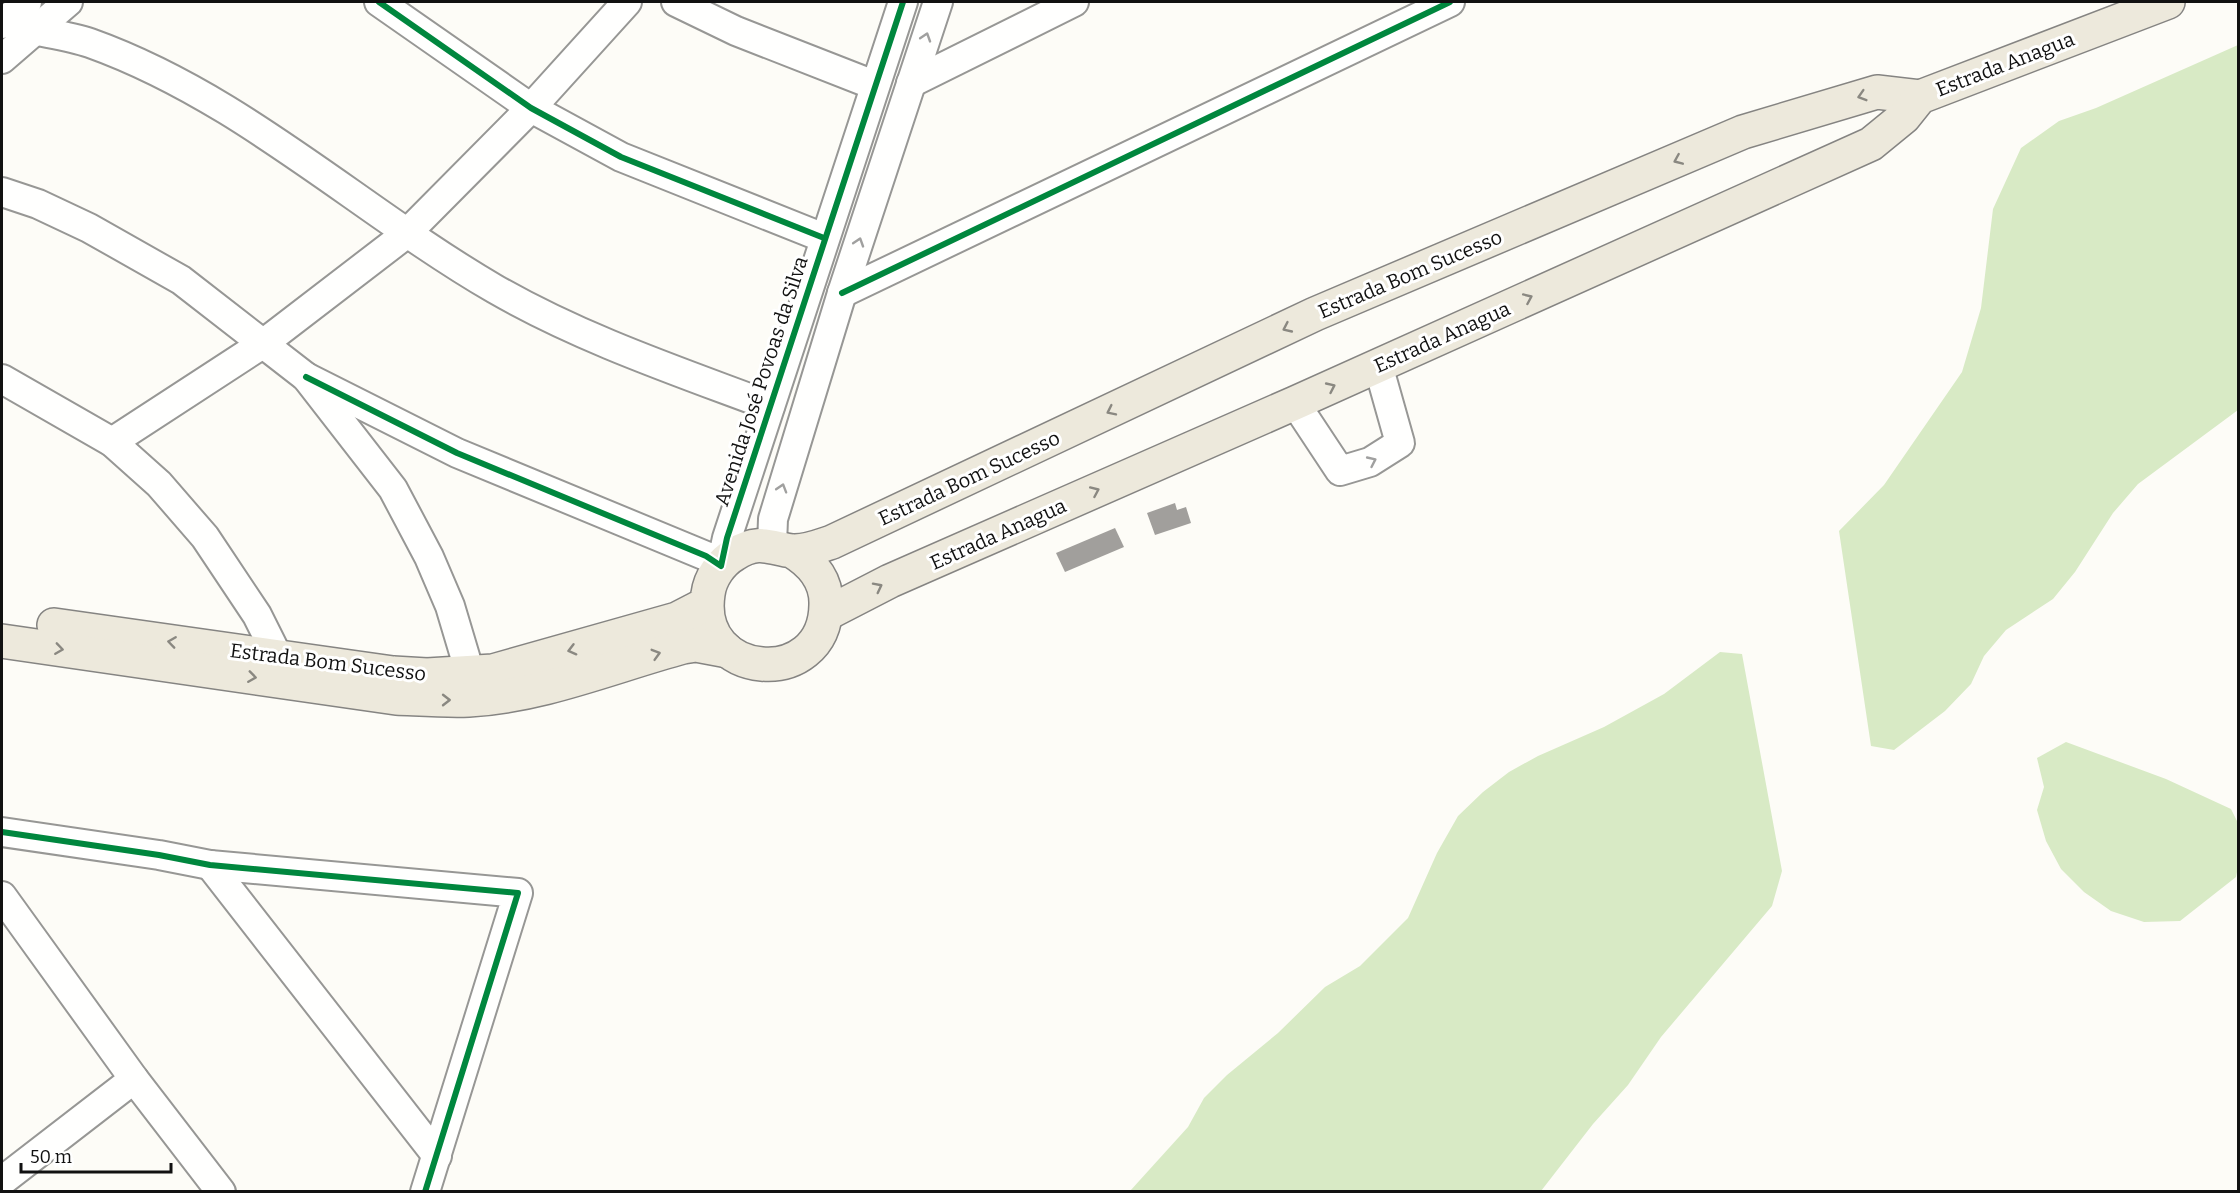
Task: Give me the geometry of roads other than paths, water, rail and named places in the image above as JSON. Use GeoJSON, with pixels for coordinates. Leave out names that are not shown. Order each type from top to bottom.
{"type":"FeatureCollection","features":[{"type":"Feature","properties":{"kind":"main road","name":"Estrada Anagua"},"geometry":{"type":"LineString","coordinates":[[826,614],[890,581],[1295,404],[1871,144],[1904,117],[1920,97],[2168,2]]}},
{"type":"Feature","properties":{"kind":"main road","name":"Estrada Bom Sucesso"},"geometry":{"type":"LineString","coordinates":[[721,566],[735,554],[753,547],[782,548],[832,542],[1315,314],[1743,132],[1877,92],[1920,97]]}},
{"type":"Feature","properties":{"kind":"main road"},"geometry":{"type":"LineString","coordinates":[[721,566],[708,590],[706,604],[712,630],[728,651],[753,664],[781,664],[795,659],[816,640],[826,614],[826,598],[819,577],[805,559],[782,548]]}},
{"type":"Feature","properties":{"kind":"main road","name":"Estrada Bom Sucesso"},"geometry":{"type":"LineString","coordinates":[[2,641],[396,698],[470,700],[519,693],[616,651],[706,604]]}},
{"type":"Feature","properties":{"kind":"main road","name":"Estrada Bom Sucesso"},"geometry":{"type":"LineString","coordinates":[[2,618],[393,673],[493,671],[616,651],[696,645],[728,651]]}},
{"type":"Feature","properties":{"kind":"street"},"geometry":{"type":"LineString","coordinates":[[2,24],[27,2]]}},
{"type":"Feature","properties":{"kind":"street"},"geometry":{"type":"LineString","coordinates":[[2,59],[68,2]]}},
{"type":"Feature","properties":{"kind":"street"},"geometry":{"type":"LineString","coordinates":[[379,2],[531,108],[621,158],[824,238]]}},
{"type":"Feature","properties":{"kind":"street"},"geometry":{"type":"LineString","coordinates":[[112,442],[264,343],[406,234],[531,108],[627,2]]}},
{"type":"Feature","properties":{"kind":"street"},"geometry":{"type":"LineString","coordinates":[[676,2],[736,31],[874,85]]}},
{"type":"Feature","properties":{"kind":"street","name":"Avenida José Povoas da Silva"},"geometry":{"type":"LineString","coordinates":[[721,566],[770,405],[903,2]]}},
{"type":"Feature","properties":{"kind":"street"},"geometry":{"type":"LineString","coordinates":[[782,548],[773,519],[842,293],[938,2]]}},
{"type":"Feature","properties":{"kind":"street"},"geometry":{"type":"LineString","coordinates":[[911,83],[1074,2]]}},
{"type":"Feature","properties":{"kind":"street"},"geometry":{"type":"LineString","coordinates":[[842,293],[1450,2]]}},
{"type":"Feature","properties":{"kind":"street"},"geometry":{"type":"LineString","coordinates":[[33,30],[88,42],[148,67],[199,93],[300,158],[406,234],[497,290],[621,350],[770,405]]}},
{"type":"Feature","properties":{"kind":"street"},"geometry":{"type":"LineString","coordinates":[[2,192],[38,204],[89,228],[181,280],[306,376],[457,453],[706,556],[721,566]]}},
{"type":"Feature","properties":{"kind":"street"},"geometry":{"type":"LineString","coordinates":[[1295,404],[1340,471],[1371,462],[1401,443],[1378,365]]}},
{"type":"Feature","properties":{"kind":"street"},"geometry":{"type":"LineString","coordinates":[[306,376],[393,489],[429,557],[450,606],[470,673]]}},
{"type":"Feature","properties":{"kind":"street"},"geometry":{"type":"LineString","coordinates":[[2,380],[112,442],[159,483],[205,537],[257,615],[278,657]]}},
{"type":"Feature","properties":{"kind":"street"},"geometry":{"type":"LineString","coordinates":[[2,832],[159,855],[210,865],[518,893],[425,1191]]}},
{"type":"Feature","properties":{"kind":"street"},"geometry":{"type":"LineString","coordinates":[[210,865],[437,1156]]}},
{"type":"Feature","properties":{"kind":"street"},"geometry":{"type":"LineString","coordinates":[[2,896],[134,1079],[221,1191]]}},
{"type":"Feature","properties":{"kind":"street"},"geometry":{"type":"LineString","coordinates":[[2,1180],[134,1079]]}}]}
